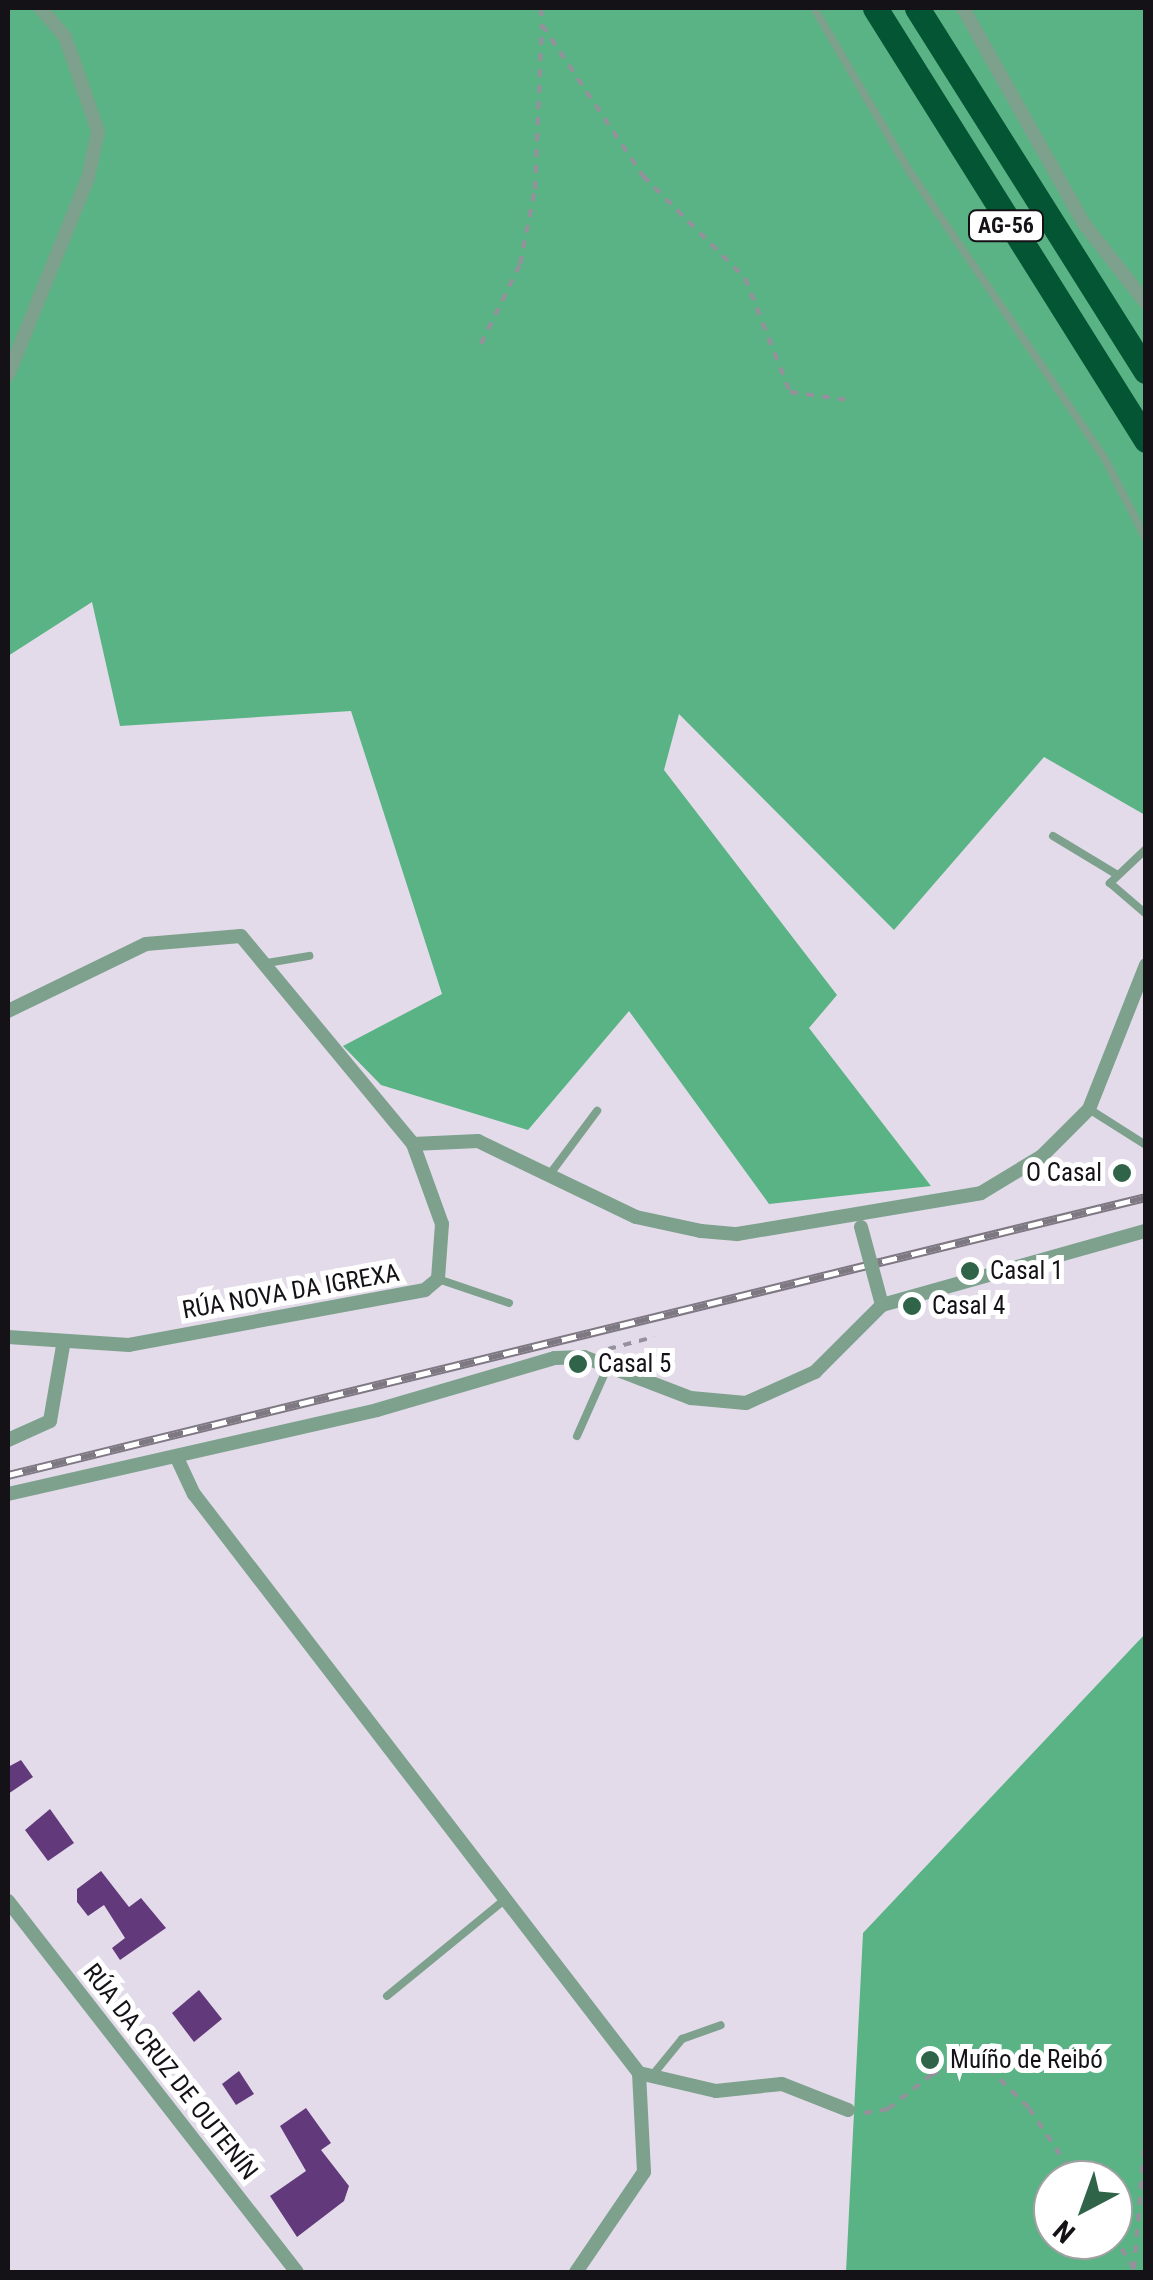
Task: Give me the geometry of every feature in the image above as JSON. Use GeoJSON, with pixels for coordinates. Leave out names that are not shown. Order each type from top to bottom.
{"type":"FeatureCollection","features":[{"type":"Feature","properties":{"kind":"highway","name":"AG-56"},"geometry":{"type":"LineString","coordinates":[[875,8],[1146,440]]}},
{"type":"Feature","properties":{"kind":"highway","name":"AG-56"},"geometry":{"type":"LineString","coordinates":[[917,8],[1146,371]]}},
{"type":"Feature","properties":{"kind":"street"},"geometry":{"type":"LineString","coordinates":[[8,375],[88,178],[98,131],[65,37],[41,8]]}},
{"type":"Feature","properties":{"kind":"street"},"geometry":{"type":"LineString","coordinates":[[963,8],[1085,225],[1146,303]]}},
{"type":"Feature","properties":{"kind":"street"},"geometry":{"type":"LineString","coordinates":[[8,1011],[146,944],[234,933],[267,963]]}},
{"type":"Feature","properties":{"kind":"street","name":"RÚA NOVA DA IGREXA"},"geometry":{"type":"LineString","coordinates":[[8,1337],[63,1346],[129,1345],[425,1290],[438,1279],[438,1203],[413,1144],[296,1012],[267,963]]}},
{"type":"Feature","properties":{"kind":"street"},"geometry":{"type":"LineString","coordinates":[[413,1144],[478,1141],[636,1217],[700,1232],[859,1221],[981,1193],[1042,1156],[1090,1109],[1140,993],[1146,965]]}},
{"type":"Feature","properties":{"kind":"street"},"geometry":{"type":"LineString","coordinates":[[859,1221],[882,1305]]}},
{"type":"Feature","properties":{"kind":"street"},"geometry":{"type":"LineString","coordinates":[[8,1494],[177,1458],[584,1357],[691,1398],[746,1403],[815,1372],[882,1305],[1146,1231]]}},
{"type":"Feature","properties":{"kind":"street"},"geometry":{"type":"LineString","coordinates":[[8,1440],[50,1421],[63,1346]]}},
{"type":"Feature","properties":{"kind":"street"},"geometry":{"type":"LineString","coordinates":[[177,1458],[194,1494],[502,1902],[639,2074],[644,2172],[576,2272]]}},
{"type":"Feature","properties":{"kind":"street","name":"RÚA DA CRUZ DE OUTENÍN"},"geometry":{"type":"LineString","coordinates":[[8,1901],[296,2272]]}},
{"type":"Feature","properties":{"kind":"street"},"geometry":{"type":"LineString","coordinates":[[639,2074],[655,2072],[716,2090],[782,2084],[848,2110]]}},
{"type":"Feature","properties":{"kind":"lane"},"geometry":{"type":"LineString","coordinates":[[814,8],[910,172],[1105,459],[1146,539]]}},
{"type":"Feature","properties":{"kind":"lane"},"geometry":{"type":"LineString","coordinates":[[1053,836],[1116,874]]}},
{"type":"Feature","properties":{"kind":"lane"},"geometry":{"type":"LineString","coordinates":[[1144,910],[1112,890],[1116,874],[1146,849]]}},
{"type":"Feature","properties":{"kind":"lane"},"geometry":{"type":"LineString","coordinates":[[267,963],[309,956]]}},
{"type":"Feature","properties":{"kind":"lane"},"geometry":{"type":"LineString","coordinates":[[1090,1109],[1146,1145]]}},
{"type":"Feature","properties":{"kind":"lane"},"geometry":{"type":"LineString","coordinates":[[550,1174],[598,1111]]}},
{"type":"Feature","properties":{"kind":"lane"},"geometry":{"type":"LineString","coordinates":[[438,1279],[509,1304]]}},
{"type":"Feature","properties":{"kind":"lane"},"geometry":{"type":"LineString","coordinates":[[577,1436],[608,1366]]}},
{"type":"Feature","properties":{"kind":"lane"},"geometry":{"type":"LineString","coordinates":[[386,1996],[502,1902]]}},
{"type":"Feature","properties":{"kind":"lane"},"geometry":{"type":"LineString","coordinates":[[655,2072],[682,2039],[722,2025]]}},
{"type":"Feature","properties":{"kind":"path"},"geometry":{"type":"LineString","coordinates":[[481,344],[520,264],[531,208],[541,8]]}},
{"type":"Feature","properties":{"kind":"path"},"geometry":{"type":"LineString","coordinates":[[542,25],[643,176],[746,278],[790,392],[848,400]]}},
{"type":"Feature","properties":{"kind":"path"},"geometry":{"type":"LineString","coordinates":[[8,1090],[8,1107]]}},
{"type":"Feature","properties":{"kind":"path"},"geometry":{"type":"LineString","coordinates":[[584,1357],[654,1337]]}},
{"type":"Feature","properties":{"kind":"path"},"geometry":{"type":"LineString","coordinates":[[848,2110],[888,2109],[931,2075],[977,2057],[1029,2108],[1064,2160]]}},
{"type":"Feature","properties":{"kind":"path"},"geometry":{"type":"LineString","coordinates":[[1135,2271],[1146,2124]]}},
{"type":"Feature","properties":{"kind":"green space"},"geometry":{"type":"Polygon","coordinates":[[[8,8],[1145,8],[1145,815],[1044,757],[894,930],[679,714],[664,770],[837,995],[809,1028],[931,1186],[769,1204],[629,1011],[528,1130],[381,1085],[343,1046],[442,994],[351,711],[120,726],[92,602],[8,656],[8,8]]]}},
{"type":"Feature","properties":{"kind":"green space"},"geometry":{"type":"Polygon","coordinates":[[[1145,1634],[1145,2272],[846,2272],[863,1933],[1145,1634]]]}},
{"type":"Feature","properties":{"kind":"building"},"geometry":{"type":"Polygon","coordinates":[[[21,1760],[33,1777],[8,1794],[8,1767],[21,1760]]]}},
{"type":"Feature","properties":{"kind":"building"},"geometry":{"type":"Polygon","coordinates":[[[50,1809],[74,1843],[48,1861],[25,1830],[50,1809]]]}},
{"type":"Feature","properties":{"kind":"building"},"geometry":{"type":"Polygon","coordinates":[[[101,1871],[129,1907],[141,1898],[166,1928],[120,1960],[112,1948],[125,1938],[104,1905],[88,1916],[77,1902],[77,1889],[101,1871]]]}},
{"type":"Feature","properties":{"kind":"building"},"geometry":{"type":"Polygon","coordinates":[[[199,1990],[222,2019],[194,2042],[172,2013],[199,1990]]]}},
{"type":"Feature","properties":{"kind":"building"},"geometry":{"type":"Polygon","coordinates":[[[239,2071],[254,2094],[236,2105],[222,2084],[239,2071]]]}},
{"type":"Feature","properties":{"kind":"building"},"geometry":{"type":"Polygon","coordinates":[[[306,2108],[331,2143],[321,2150],[349,2186],[344,2201],[297,2237],[270,2196],[306,2171],[280,2126],[306,2108]]]}},
{"type":"Feature","properties":{"kind":"railway"},"geometry":{"type":"LineString","coordinates":[[8,1475],[1146,1197]]}},
{"type":"Feature","properties":{"kind":"place","name":"O Casal"},"geometry":{"type":"Point","coordinates":[1122,1173]}},
{"type":"Feature","properties":{"kind":"place","name":"Casal 1"},"geometry":{"type":"Point","coordinates":[970,1271]}},
{"type":"Feature","properties":{"kind":"place","name":"Casal 4"},"geometry":{"type":"Point","coordinates":[912,1306]}},
{"type":"Feature","properties":{"kind":"place","name":"Casal 5"},"geometry":{"type":"Point","coordinates":[578,1364]}},
{"type":"Feature","properties":{"kind":"place","name":"Muíño de Reibó"},"geometry":{"type":"Point","coordinates":[930,2060]}}]}
